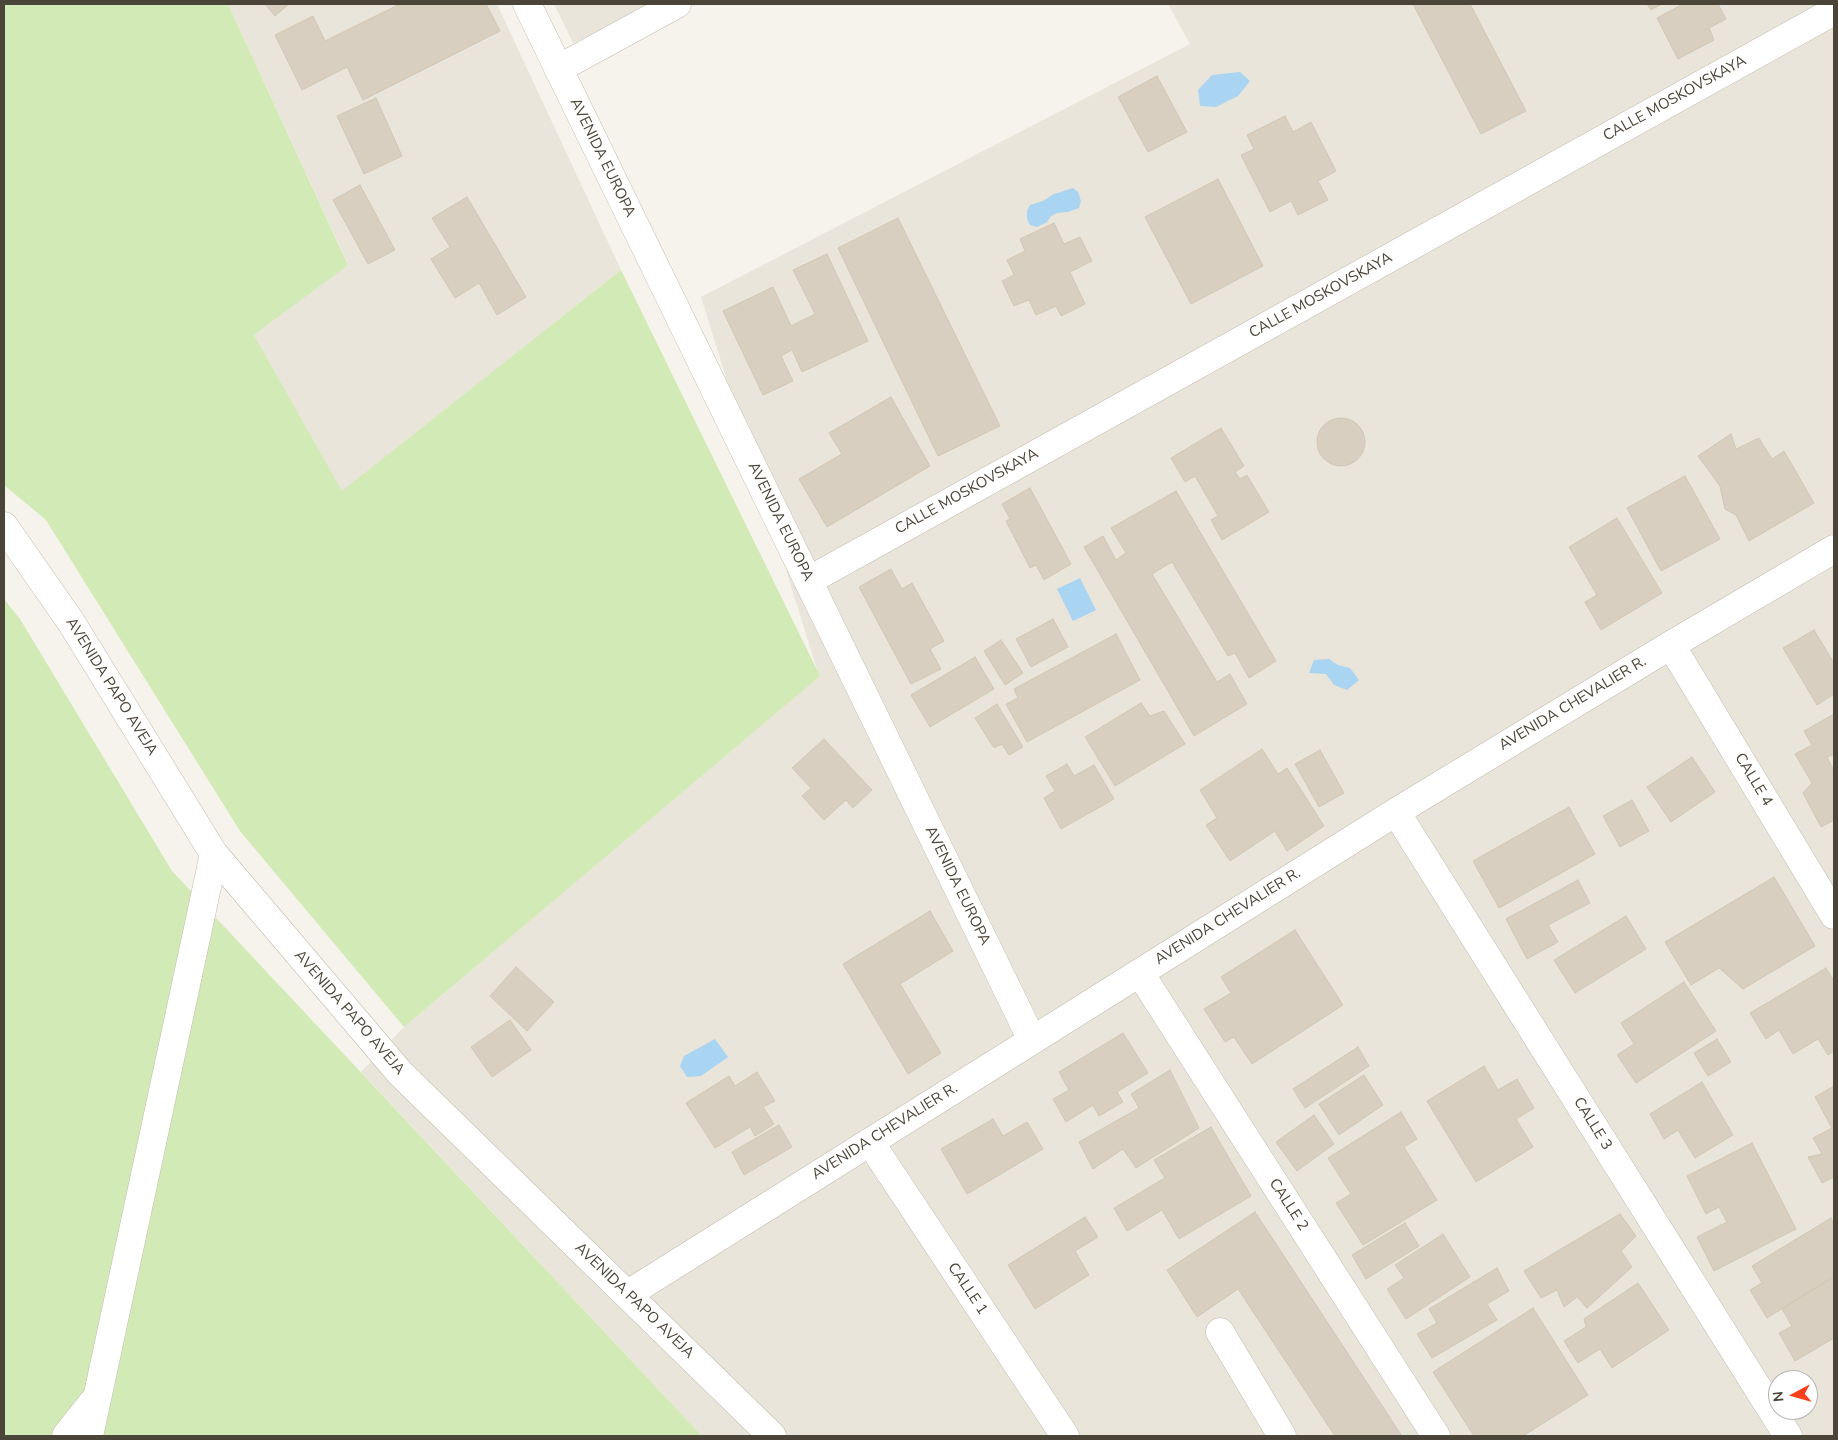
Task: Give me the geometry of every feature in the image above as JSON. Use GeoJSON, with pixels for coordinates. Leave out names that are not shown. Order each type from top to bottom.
{"type":"FeatureCollection","features":[{"type":"Feature","properties":{"kind":"street","name":"AVENIDA EUROPA"},"geometry":{"type":"LineString","coordinates":[[527,4],[1032,1040]]}},
{"type":"Feature","properties":{"kind":"street"},"geometry":{"type":"LineString","coordinates":[[558,69],[678,4]]}},
{"type":"Feature","properties":{"kind":"street","name":"CALLE MOSKOVSKAYA"},"geometry":{"type":"LineString","coordinates":[[808,581],[1834,11]]}},
{"type":"Feature","properties":{"kind":"street","name":"AVENIDA PAPO AVEJA"},"geometry":{"type":"LineString","coordinates":[[4,526],[71,622],[214,854],[400,1073],[772,1436]]}},
{"type":"Feature","properties":{"kind":"street","name":"AVENIDA CHEVALIER R."},"geometry":{"type":"LineString","coordinates":[[628,1294],[1396,812],[1671,645],[1834,549]]}},
{"type":"Feature","properties":{"kind":"street","name":"CALLE 4"},"geometry":{"type":"LineString","coordinates":[[1671,645],[1834,915]]}},
{"type":"Feature","properties":{"kind":"street","name":"CALLE 3"},"geometry":{"type":"LineString","coordinates":[[1396,812],[1788,1436]]}},
{"type":"Feature","properties":{"kind":"street"},"geometry":{"type":"LineString","coordinates":[[89,1436],[214,854]]}},
{"type":"Feature","properties":{"kind":"street","name":"CALLE 2"},"geometry":{"type":"LineString","coordinates":[[1140,973],[1436,1436]]}},
{"type":"Feature","properties":{"kind":"street","name":"CALLE 1"},"geometry":{"type":"LineString","coordinates":[[870,1142],[1065,1436]]}},
{"type":"Feature","properties":{"kind":"street"},"geometry":{"type":"LineString","coordinates":[[1220,1332],[1282,1436]]}},
{"type":"Feature","properties":{"kind":"street"},"geometry":{"type":"LineString","coordinates":[[66,1436],[97,1396]]}},
{"type":"Feature","properties":{"kind":"shaded area"},"geometry":{"type":"Polygon","coordinates":[[[228,4],[497,4],[621,270],[342,492],[254,335],[348,264],[228,4]]]}},
{"type":"Feature","properties":{"kind":"shaded area"},"geometry":{"type":"Polygon","coordinates":[[[554,4],[661,4],[573,43],[554,4]]]}},
{"type":"Feature","properties":{"kind":"shaded area"},"geometry":{"type":"Polygon","coordinates":[[[1168,4],[1834,4],[1834,1436],[702,1436],[361,1072],[404,1027],[819,676],[701,297],[1190,44],[1168,4]]]}},
{"type":"Feature","properties":{"kind":"green space"},"geometry":{"type":"Polygon","coordinates":[[[4,4],[228,4],[348,265],[254,335],[342,491],[621,270],[820,676],[404,1027],[240,831],[46,520],[4,485],[4,4]]]}},
{"type":"Feature","properties":{"kind":"green space"},"geometry":{"type":"Polygon","coordinates":[[[4,599],[20,619],[172,871],[702,1436],[4,1436],[4,599]]]}},
{"type":"Feature","properties":{"kind":"water"},"geometry":{"type":"Polygon","coordinates":[[[1240,72],[1250,81],[1238,96],[1216,107],[1200,106],[1198,90],[1212,75],[1240,72]]]}},
{"type":"Feature","properties":{"kind":"water"},"geometry":{"type":"Polygon","coordinates":[[[1073,188],[1078,192],[1081,201],[1079,208],[1057,213],[1051,216],[1047,222],[1037,227],[1030,225],[1027,219],[1027,211],[1030,205],[1073,188]]]}},
{"type":"Feature","properties":{"kind":"water"},"geometry":{"type":"Polygon","coordinates":[[[1080,578],[1096,610],[1073,621],[1057,589],[1080,578]]]}},
{"type":"Feature","properties":{"kind":"water"},"geometry":{"type":"Polygon","coordinates":[[[1329,659],[1338,665],[1350,668],[1359,680],[1347,690],[1334,685],[1326,674],[1309,673],[1314,660],[1329,659]]]}},
{"type":"Feature","properties":{"kind":"water"},"geometry":{"type":"Polygon","coordinates":[[[715,1039],[728,1057],[701,1076],[687,1077],[680,1066],[684,1056],[715,1039]]]}},
{"type":"Feature","properties":{"kind":"building"},"geometry":{"type":"Polygon","coordinates":[[[265,4],[289,4],[275,16],[265,4]]]}},
{"type":"Feature","properties":{"kind":"building"},"geometry":{"type":"Polygon","coordinates":[[[400,4],[486,4],[500,31],[363,100],[347,67],[302,90],[275,35],[313,16],[325,41],[400,4]]]}},
{"type":"Feature","properties":{"kind":"building"},"geometry":{"type":"Polygon","coordinates":[[[1413,4],[1470,4],[1526,111],[1481,134],[1413,4]]]}},
{"type":"Feature","properties":{"kind":"building"},"geometry":{"type":"Polygon","coordinates":[[[1647,4],[1662,4],[1651,10],[1647,4]]]}},
{"type":"Feature","properties":{"kind":"building"},"geometry":{"type":"Polygon","coordinates":[[[1683,4],[1718,4],[1726,19],[1709,28],[1714,40],[1678,59],[1657,18],[1683,4]]]}},
{"type":"Feature","properties":{"kind":"building"},"geometry":{"type":"Polygon","coordinates":[[[1157,76],[1187,132],[1148,152],[1118,97],[1157,76]]]}},
{"type":"Feature","properties":{"kind":"building"},"geometry":{"type":"Polygon","coordinates":[[[376,98],[402,156],[364,174],[337,116],[376,98]]]}},
{"type":"Feature","properties":{"kind":"building"},"geometry":{"type":"Polygon","coordinates":[[[1285,116],[1293,132],[1311,122],[1336,171],[1318,181],[1328,200],[1298,215],[1291,201],[1270,212],[1241,155],[1254,149],[1247,135],[1285,116]]]}},
{"type":"Feature","properties":{"kind":"building"},"geometry":{"type":"Polygon","coordinates":[[[1218,179],[1263,266],[1191,304],[1145,217],[1218,179]]]}},
{"type":"Feature","properties":{"kind":"building"},"geometry":{"type":"Polygon","coordinates":[[[360,185],[395,250],[368,264],[333,200],[360,185]]]}},
{"type":"Feature","properties":{"kind":"building"},"geometry":{"type":"Polygon","coordinates":[[[467,197],[526,297],[497,315],[479,283],[455,298],[431,259],[450,247],[432,218],[467,197]]]}},
{"type":"Feature","properties":{"kind":"building"},"geometry":{"type":"Polygon","coordinates":[[[898,218],[1000,426],[938,456],[838,248],[898,218]]]}},
{"type":"Feature","properties":{"kind":"building"},"geometry":{"type":"Polygon","coordinates":[[[1054,223],[1064,244],[1080,237],[1092,261],[1070,272],[1085,304],[1061,316],[1056,306],[1036,315],[1029,300],[1014,306],[1002,281],[1014,275],[1007,260],[1025,251],[1020,239],[1054,223]]]}},
{"type":"Feature","properties":{"kind":"building"},"geometry":{"type":"Polygon","coordinates":[[[827,254],[868,341],[802,372],[792,350],[781,356],[793,381],[763,395],[723,311],[773,287],[791,326],[815,314],[793,270],[827,254]]]}},
{"type":"Feature","properties":{"kind":"building"},"geometry":{"type":"Polygon","coordinates":[[[891,397],[930,466],[827,527],[799,479],[842,454],[829,433],[891,397]]]}},
{"type":"Feature","properties":{"kind":"building"},"geometry":{"type":"Polygon","coordinates":[[[1341,418],[1350,420],[1358,425],[1363,433],[1365,442],[1363,451],[1358,459],[1350,464],[1341,466],[1332,464],[1324,459],[1319,451],[1317,442],[1319,433],[1324,425],[1332,420],[1341,418]]]}},
{"type":"Feature","properties":{"kind":"building"},"geometry":{"type":"Polygon","coordinates":[[[1221,428],[1244,466],[1235,472],[1240,479],[1247,475],[1269,512],[1222,540],[1211,520],[1218,516],[1195,476],[1185,482],[1171,458],[1221,428]]]}},
{"type":"Feature","properties":{"kind":"building"},"geometry":{"type":"Polygon","coordinates":[[[1731,434],[1736,449],[1759,438],[1772,459],[1784,451],[1814,503],[1749,541],[1736,515],[1725,509],[1720,486],[1698,456],[1731,434]]]}},
{"type":"Feature","properties":{"kind":"building"},"geometry":{"type":"Polygon","coordinates":[[[1685,476],[1720,539],[1661,571],[1627,508],[1685,476]]]}},
{"type":"Feature","properties":{"kind":"building"},"geometry":{"type":"Polygon","coordinates":[[[1030,488],[1071,564],[1044,580],[1036,565],[1030,568],[1006,521],[1010,519],[1002,504],[1030,488]]]}},
{"type":"Feature","properties":{"kind":"building"},"geometry":{"type":"Polygon","coordinates":[[[1176,491],[1276,661],[1249,678],[1235,653],[1228,656],[1172,562],[1152,574],[1217,682],[1230,674],[1247,704],[1194,736],[1084,547],[1103,536],[1116,560],[1126,553],[1111,528],[1176,491]]]}},
{"type":"Feature","properties":{"kind":"building"},"geometry":{"type":"Polygon","coordinates":[[[1617,518],[1662,593],[1601,630],[1585,602],[1597,595],[1569,547],[1617,518]]]}},
{"type":"Feature","properties":{"kind":"building"},"geometry":{"type":"Polygon","coordinates":[[[891,569],[902,589],[912,583],[944,641],[930,649],[941,669],[911,684],[859,587],[891,569]]]}},
{"type":"Feature","properties":{"kind":"building"},"geometry":{"type":"Polygon","coordinates":[[[1053,619],[1068,647],[1031,667],[1016,639],[1053,619]]]}},
{"type":"Feature","properties":{"kind":"building"},"geometry":{"type":"Polygon","coordinates":[[[1814,630],[1834,663],[1834,694],[1817,705],[1783,648],[1814,630]]]}},
{"type":"Feature","properties":{"kind":"building"},"geometry":{"type":"Polygon","coordinates":[[[1116,634],[1140,680],[1027,742],[1006,704],[1018,698],[1014,689],[1116,634]]]}},
{"type":"Feature","properties":{"kind":"building"},"geometry":{"type":"Polygon","coordinates":[[[1001,640],[1023,673],[1005,685],[984,651],[1001,640]]]}},
{"type":"Feature","properties":{"kind":"building"},"geometry":{"type":"Polygon","coordinates":[[[975,657],[994,689],[930,727],[911,695],[975,657]]]}},
{"type":"Feature","properties":{"kind":"building"},"geometry":{"type":"Polygon","coordinates":[[[1141,703],[1150,716],[1164,711],[1185,744],[1115,786],[1085,737],[1141,703]]]}},
{"type":"Feature","properties":{"kind":"building"},"geometry":{"type":"Polygon","coordinates":[[[997,704],[1023,747],[1009,755],[1002,744],[994,748],[975,718],[997,704]]]}},
{"type":"Feature","properties":{"kind":"building"},"geometry":{"type":"Polygon","coordinates":[[[1834,714],[1834,754],[1827,757],[1834,771],[1834,820],[1821,827],[1803,793],[1812,783],[1795,754],[1812,745],[1804,731],[1834,714]]]}},
{"type":"Feature","properties":{"kind":"building"},"geometry":{"type":"Polygon","coordinates":[[[824,739],[872,790],[853,808],[846,800],[824,820],[802,796],[811,788],[792,768],[824,739]]]}},
{"type":"Feature","properties":{"kind":"building"},"geometry":{"type":"Polygon","coordinates":[[[1262,749],[1278,774],[1287,768],[1324,826],[1287,851],[1275,831],[1230,861],[1206,825],[1217,818],[1200,790],[1262,749]]]}},
{"type":"Feature","properties":{"kind":"building"},"geometry":{"type":"Polygon","coordinates":[[[1320,750],[1344,793],[1319,807],[1295,764],[1320,750]]]}},
{"type":"Feature","properties":{"kind":"building"},"geometry":{"type":"Polygon","coordinates":[[[1692,757],[1715,792],[1671,822],[1647,787],[1692,757]]]}},
{"type":"Feature","properties":{"kind":"building"},"geometry":{"type":"Polygon","coordinates":[[[1067,764],[1074,776],[1094,765],[1114,799],[1061,829],[1044,798],[1055,791],[1046,776],[1067,764]]]}},
{"type":"Feature","properties":{"kind":"building"},"geometry":{"type":"Polygon","coordinates":[[[1632,800],[1649,831],[1620,847],[1603,816],[1632,800]]]}},
{"type":"Feature","properties":{"kind":"building"},"geometry":{"type":"Polygon","coordinates":[[[1569,807],[1595,854],[1499,908],[1473,861],[1569,807]]]}},
{"type":"Feature","properties":{"kind":"building"},"geometry":{"type":"Polygon","coordinates":[[[1774,877],[1815,946],[1743,989],[1719,968],[1691,985],[1665,942],[1774,877]]]}},
{"type":"Feature","properties":{"kind":"building"},"geometry":{"type":"Polygon","coordinates":[[[1578,880],[1590,903],[1548,925],[1558,942],[1527,959],[1506,919],[1578,880]]]}},
{"type":"Feature","properties":{"kind":"building"},"geometry":{"type":"Polygon","coordinates":[[[930,911],[953,951],[900,984],[941,1053],[908,1074],[843,964],[930,911]]]}},
{"type":"Feature","properties":{"kind":"building"},"geometry":{"type":"Polygon","coordinates":[[[1626,916],[1646,949],[1575,993],[1554,960],[1626,916]]]}},
{"type":"Feature","properties":{"kind":"building"},"geometry":{"type":"Polygon","coordinates":[[[1295,930],[1343,1005],[1252,1064],[1234,1037],[1225,1042],[1204,1009],[1231,993],[1221,977],[1295,930]]]}},
{"type":"Feature","properties":{"kind":"building"},"geometry":{"type":"Polygon","coordinates":[[[516,967],[554,1002],[527,1031],[490,996],[516,967]]]}},
{"type":"Feature","properties":{"kind":"building"},"geometry":{"type":"Polygon","coordinates":[[[1826,968],[1834,981],[1834,1051],[1828,1055],[1818,1039],[1793,1054],[1779,1030],[1766,1039],[1750,1013],[1826,968]]]}},
{"type":"Feature","properties":{"kind":"building"},"geometry":{"type":"Polygon","coordinates":[[[1684,982],[1716,1031],[1636,1083],[1617,1055],[1634,1044],[1621,1023],[1684,982]]]}},
{"type":"Feature","properties":{"kind":"building"},"geometry":{"type":"Polygon","coordinates":[[[510,1020],[531,1050],[492,1077],[471,1047],[510,1020]]]}},
{"type":"Feature","properties":{"kind":"building"},"geometry":{"type":"Polygon","coordinates":[[[1123,1033],[1148,1073],[1117,1092],[1123,1102],[1099,1116],[1093,1105],[1066,1122],[1053,1099],[1069,1090],[1059,1072],[1123,1033]]]}},
{"type":"Feature","properties":{"kind":"building"},"geometry":{"type":"Polygon","coordinates":[[[1717,1039],[1731,1062],[1708,1076],[1694,1053],[1717,1039]]]}},
{"type":"Feature","properties":{"kind":"building"},"geometry":{"type":"Polygon","coordinates":[[[1358,1047],[1369,1066],[1305,1108],[1293,1089],[1358,1047]]]}},
{"type":"Feature","properties":{"kind":"building"},"geometry":{"type":"Polygon","coordinates":[[[1484,1066],[1498,1090],[1517,1079],[1534,1108],[1516,1119],[1533,1147],[1476,1182],[1427,1101],[1484,1066]]]}},
{"type":"Feature","properties":{"kind":"building"},"geometry":{"type":"Polygon","coordinates":[[[1170,1070],[1199,1128],[1136,1168],[1123,1149],[1093,1169],[1079,1142],[1139,1108],[1131,1094],[1170,1070]]]}},
{"type":"Feature","properties":{"kind":"building"},"geometry":{"type":"Polygon","coordinates":[[[757,1072],[775,1101],[763,1107],[774,1124],[755,1136],[750,1127],[715,1148],[686,1103],[729,1076],[735,1086],[757,1072]]]}},
{"type":"Feature","properties":{"kind":"building"},"geometry":{"type":"Polygon","coordinates":[[[1364,1075],[1383,1105],[1339,1135],[1319,1104],[1364,1075]]]}},
{"type":"Feature","properties":{"kind":"building"},"geometry":{"type":"Polygon","coordinates":[[[1702,1082],[1733,1135],[1695,1158],[1678,1130],[1664,1139],[1650,1114],[1702,1082]]]}},
{"type":"Feature","properties":{"kind":"building"},"geometry":{"type":"Polygon","coordinates":[[[1834,1086],[1834,1177],[1822,1183],[1808,1157],[1822,1154],[1813,1138],[1832,1128],[1815,1097],[1834,1086]]]}},
{"type":"Feature","properties":{"kind":"building"},"geometry":{"type":"Polygon","coordinates":[[[1401,1112],[1417,1139],[1404,1147],[1437,1200],[1363,1245],[1336,1203],[1351,1194],[1328,1158],[1401,1112]]]}},
{"type":"Feature","properties":{"kind":"building"},"geometry":{"type":"Polygon","coordinates":[[[1314,1115],[1334,1144],[1297,1171],[1276,1142],[1314,1115]]]}},
{"type":"Feature","properties":{"kind":"building"},"geometry":{"type":"Polygon","coordinates":[[[993,1119],[1003,1136],[1027,1122],[1043,1149],[967,1194],[941,1149],[993,1119]]]}},
{"type":"Feature","properties":{"kind":"building"},"geometry":{"type":"Polygon","coordinates":[[[779,1125],[792,1147],[744,1175],[732,1152],[779,1125]]]}},
{"type":"Feature","properties":{"kind":"building"},"geometry":{"type":"Polygon","coordinates":[[[1211,1127],[1251,1196],[1179,1239],[1162,1210],[1127,1231],[1114,1208],[1165,1178],[1154,1160],[1211,1127]]]}},
{"type":"Feature","properties":{"kind":"building"},"geometry":{"type":"Polygon","coordinates":[[[1752,1143],[1796,1229],[1714,1271],[1697,1237],[1727,1222],[1719,1207],[1706,1214],[1687,1176],[1752,1143]]]}},
{"type":"Feature","properties":{"kind":"building"},"geometry":{"type":"Polygon","coordinates":[[[1255,1212],[1402,1436],[1335,1436],[1238,1289],[1197,1317],[1167,1270],[1255,1212]]]}},
{"type":"Feature","properties":{"kind":"building"},"geometry":{"type":"Polygon","coordinates":[[[1620,1214],[1636,1236],[1621,1251],[1632,1267],[1587,1308],[1577,1297],[1564,1307],[1557,1290],[1541,1298],[1524,1271],[1620,1214]]]}},
{"type":"Feature","properties":{"kind":"building"},"geometry":{"type":"Polygon","coordinates":[[[1085,1217],[1098,1237],[1075,1251],[1089,1275],[1035,1309],[1008,1265],[1085,1217]]]}},
{"type":"Feature","properties":{"kind":"building"},"geometry":{"type":"Polygon","coordinates":[[[1831,1218],[1834,1224],[1834,1276],[1767,1318],[1750,1290],[1762,1283],[1752,1266],[1831,1218]]]}},
{"type":"Feature","properties":{"kind":"building"},"geometry":{"type":"Polygon","coordinates":[[[1405,1223],[1419,1246],[1366,1279],[1352,1255],[1405,1223]]]}},
{"type":"Feature","properties":{"kind":"building"},"geometry":{"type":"Polygon","coordinates":[[[1443,1234],[1470,1277],[1406,1319],[1387,1289],[1404,1278],[1395,1265],[1443,1234]]]}},
{"type":"Feature","properties":{"kind":"building"},"geometry":{"type":"Polygon","coordinates":[[[1497,1268],[1509,1291],[1487,1304],[1497,1320],[1432,1358],[1417,1334],[1437,1323],[1429,1309],[1497,1268]]]}},
{"type":"Feature","properties":{"kind":"building"},"geometry":{"type":"Polygon","coordinates":[[[1834,1277],[1834,1338],[1795,1361],[1779,1333],[1792,1326],[1782,1309],[1834,1277]]]}},
{"type":"Feature","properties":{"kind":"building"},"geometry":{"type":"Polygon","coordinates":[[[1638,1283],[1669,1330],[1612,1368],[1600,1349],[1578,1363],[1564,1341],[1586,1327],[1584,1319],[1638,1283]]]}},
{"type":"Feature","properties":{"kind":"building"},"geometry":{"type":"Polygon","coordinates":[[[1533,1308],[1588,1395],[1523,1436],[1474,1436],[1433,1372],[1533,1308]]]}}]}
